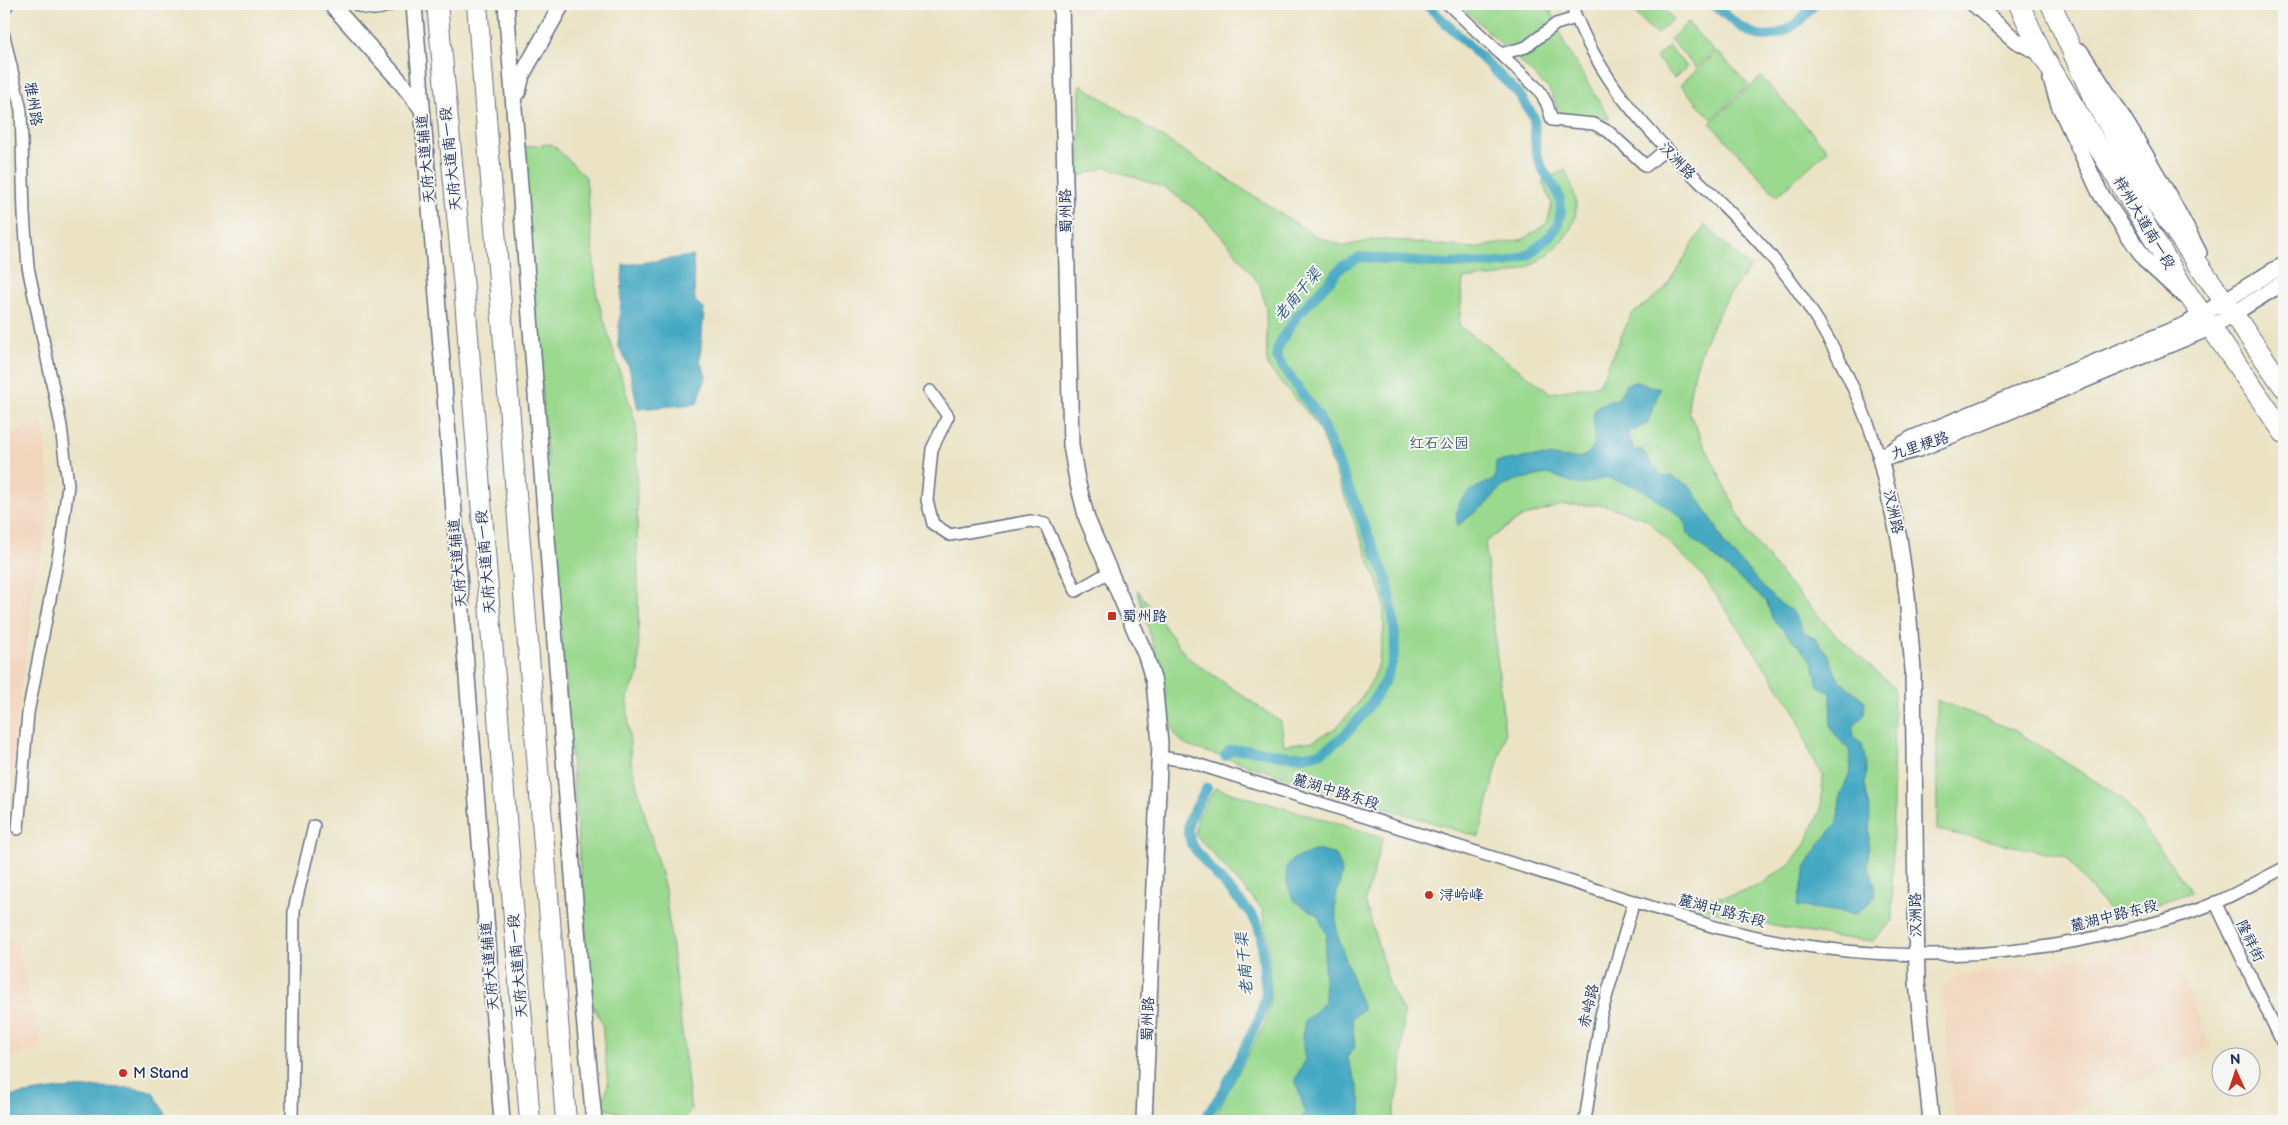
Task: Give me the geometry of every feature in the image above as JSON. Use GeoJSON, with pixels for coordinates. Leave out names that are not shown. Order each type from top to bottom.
{"type":"FeatureCollection","features":[{"type":"Feature","properties":{"kind":"highway"},"geometry":{"type":"LineString","coordinates":[[428,4],[438,14]]}},
{"type":"Feature","properties":{"kind":"highway","name":"梓州大道南一段"},"geometry":{"type":"LineString","coordinates":[[2019,4],[2042,54],[2178,279],[2284,433]]}},
{"type":"Feature","properties":{"kind":"highway"},"geometry":{"type":"LineString","coordinates":[[480,9],[566,1121]]}},
{"type":"Feature","properties":{"kind":"highway","name":"梓州大道南一段"},"geometry":{"type":"LineString","coordinates":[[2054,10],[2095,101],[2139,178],[2284,386]]}},
{"type":"Feature","properties":{"kind":"highway","name":"天府大道南一段"},"geometry":{"type":"LineString","coordinates":[[438,14],[465,299],[530,1121]]}},
{"type":"Feature","properties":{"kind":"street"},"geometry":{"type":"LineString","coordinates":[[331,4],[399,80],[422,109]]}},
{"type":"Feature","properties":{"kind":"street"},"geometry":{"type":"LineString","coordinates":[[359,4],[367,7],[382,7],[388,4]]}},
{"type":"Feature","properties":{"kind":"street","name":"天府大道辅道"},"geometry":{"type":"LineString","coordinates":[[414,4],[502,1121]]}},
{"type":"Feature","properties":{"kind":"street"},"geometry":{"type":"LineString","coordinates":[[506,4],[582,996],[594,1121]]}},
{"type":"Feature","properties":{"kind":"street"},"geometry":{"type":"LineString","coordinates":[[514,106],[522,75],[562,4]]}},
{"type":"Feature","properties":{"kind":"street","name":"蜀州路"},"geometry":{"type":"LineString","coordinates":[[1062,4],[1071,445],[1077,480],[1087,519],[1143,649],[1154,682],[1160,757],[1144,1121]]}},
{"type":"Feature","properties":{"kind":"street"},"geometry":{"type":"LineString","coordinates":[[1448,4],[1539,90],[1547,104],[1552,120],[1594,124],[1609,132],[1646,166],[1665,150]]}},
{"type":"Feature","properties":{"kind":"street","name":"汉洲路"},"geometry":{"type":"LineString","coordinates":[[1571,4],[1576,18],[1609,80],[1633,114],[1665,150],[1764,248],[1797,291],[1829,339],[1872,433],[1894,510],[1904,566],[1913,670],[1917,956],[1931,1121]]}},
{"type":"Feature","properties":{"kind":"street"},"geometry":{"type":"LineString","coordinates":[[1974,4],[2015,40],[2042,54]]}},
{"type":"Feature","properties":{"kind":"street"},"geometry":{"type":"LineString","coordinates":[[1501,54],[1526,47],[1556,24],[1576,18]]}},
{"type":"Feature","properties":{"kind":"street","name":"雅州路"},"geometry":{"type":"LineString","coordinates":[[4,36],[21,110],[24,214],[28,268],[61,426],[68,485],[60,547],[28,713],[18,829]]}},
{"type":"Feature","properties":{"kind":"street","name":"九里梗路"},"geometry":{"type":"LineString","coordinates":[[1880,458],[1913,438],[2187,324],[2207,321],[2284,264]]}},
{"type":"Feature","properties":{"kind":"street","name":"九里梗路"},"geometry":{"type":"LineString","coordinates":[[2228,307],[2284,282]]}},
{"type":"Feature","properties":{"kind":"street"},"geometry":{"type":"LineString","coordinates":[[930,391],[948,416],[932,449],[926,500],[933,524],[950,535],[1032,521],[1045,524],[1076,590],[1109,572]]}},
{"type":"Feature","properties":{"kind":"street","name":"麓湖中路东段"},"geometry":{"type":"LineString","coordinates":[[1160,757],[1187,761],[1716,927],[1817,948],[1917,956],[2010,952],[2086,940],[2150,924],[2215,902],[2284,868]]}},
{"type":"Feature","properties":{"kind":"street"},"geometry":{"type":"LineString","coordinates":[[292,1121],[294,910],[314,826]]}},
{"type":"Feature","properties":{"kind":"street","name":"赤岭路"},"geometry":{"type":"LineString","coordinates":[[1585,1121],[1600,1015],[1634,901]]}},
{"type":"Feature","properties":{"kind":"street","name":"隆祥街"},"geometry":{"type":"LineString","coordinates":[[2215,902],[2284,1046]]}},
{"type":"Feature","properties":{"kind":"shaded area"},"geometry":{"type":"Polygon","coordinates":[[[43,423],[51,503],[33,597],[11,773],[4,771],[4,433],[9,434],[43,423]]]}},
{"type":"Feature","properties":{"kind":"shaded area"},"geometry":{"type":"Polygon","coordinates":[[[4,936],[17,942],[27,993],[40,1033],[39,1051],[10,1056],[12,1097],[4,1097],[4,936]]]}},
{"type":"Feature","properties":{"kind":"shaded area"},"geometry":{"type":"Polygon","coordinates":[[[2150,943],[2176,958],[2210,1046],[2054,1121],[1955,1121],[1941,992],[1957,976],[2042,967],[2150,943]]]}},
{"type":"Feature","properties":{"kind":"green space"},"geometry":{"type":"Polygon","coordinates":[[[1459,4],[1548,4],[1565,45],[1610,119],[1561,114],[1549,89],[1459,4]]]}},
{"type":"Feature","properties":{"kind":"green space"},"geometry":{"type":"Polygon","coordinates":[[[1642,4],[1659,4],[1673,19],[1656,35],[1634,12],[1642,4]]]}},
{"type":"Feature","properties":{"kind":"green space"},"geometry":{"type":"Polygon","coordinates":[[[1688,23],[1714,51],[1696,68],[1670,39],[1688,23]]]}},
{"type":"Feature","properties":{"kind":"green space"},"geometry":{"type":"Polygon","coordinates":[[[1669,46],[1687,67],[1674,78],[1656,57],[1669,46]]]}},
{"type":"Feature","properties":{"kind":"green space"},"geometry":{"type":"Polygon","coordinates":[[[1717,51],[1749,85],[1712,119],[1680,85],[1717,51]]]}},
{"type":"Feature","properties":{"kind":"green space"},"geometry":{"type":"Polygon","coordinates":[[[1761,77],[1828,150],[1777,196],[1710,123],[1761,77]]]}},
{"type":"Feature","properties":{"kind":"green space","name":"红石公园"},"geometry":{"type":"Polygon","coordinates":[[[1080,84],[1317,237],[1345,246],[1377,239],[1474,248],[1524,239],[1547,223],[1552,204],[1542,181],[1565,170],[1573,189],[1576,205],[1574,220],[1570,230],[1563,240],[1546,256],[1526,268],[1504,275],[1463,279],[1459,326],[1551,393],[1599,385],[1631,315],[1664,290],[1705,225],[1750,267],[1725,302],[1711,327],[1692,383],[1688,411],[1746,530],[1782,576],[1835,634],[1894,688],[1892,921],[1873,941],[1799,931],[1679,902],[1728,896],[1758,886],[1790,864],[1806,843],[1821,809],[1823,775],[1811,757],[1796,713],[1703,576],[1646,519],[1604,505],[1561,505],[1520,518],[1485,542],[1505,734],[1479,837],[1187,746],[1176,736],[1170,721],[1163,680],[1137,589],[1187,657],[1281,722],[1284,745],[1313,741],[1336,728],[1357,704],[1373,679],[1379,662],[1384,627],[1383,596],[1319,430],[1312,418],[1267,366],[1266,308],[1260,285],[1232,248],[1201,214],[1167,189],[1106,167],[1080,176],[1080,84]]]}},
{"type":"Feature","properties":{"kind":"green space"},"geometry":{"type":"Polygon","coordinates":[[[552,144],[586,177],[597,297],[636,425],[639,673],[627,699],[631,763],[665,889],[691,1110],[683,1121],[644,1121],[601,1107],[608,1085],[602,1023],[591,1001],[522,147],[552,144]]]}},
{"type":"Feature","properties":{"kind":"green space"},"geometry":{"type":"Polygon","coordinates":[[[1937,700],[2014,730],[2122,798],[2192,892],[2115,918],[2066,857],[1937,830],[1937,700]]]}},
{"type":"Feature","properties":{"kind":"green space"},"geometry":{"type":"Polygon","coordinates":[[[1215,788],[1383,837],[1365,901],[1390,986],[1404,1014],[1400,1083],[1392,1121],[1212,1121],[1265,1023],[1271,996],[1268,942],[1262,909],[1195,834],[1197,819],[1215,788]]]}},
{"type":"Feature","properties":{"kind":"water"},"geometry":{"type":"Polygon","coordinates":[[[693,256],[695,301],[704,309],[700,360],[706,376],[697,404],[638,409],[629,367],[618,345],[623,265],[693,256]]]}},
{"type":"Feature","properties":{"kind":"water"},"geometry":{"type":"Polygon","coordinates":[[[1636,382],[1660,389],[1647,424],[1627,433],[1634,451],[1641,449],[1662,477],[1670,476],[1690,486],[1716,526],[1724,544],[1775,600],[1793,612],[1804,633],[1816,639],[1829,656],[1838,679],[1865,701],[1864,715],[1853,727],[1853,737],[1862,744],[1866,763],[1865,792],[1870,811],[1868,866],[1874,882],[1875,895],[1868,905],[1856,914],[1797,906],[1807,865],[1822,841],[1838,822],[1840,796],[1851,770],[1849,749],[1841,742],[1831,724],[1831,693],[1818,686],[1813,662],[1772,618],[1767,602],[1687,534],[1684,519],[1642,489],[1606,477],[1581,485],[1547,474],[1516,480],[1501,488],[1486,504],[1457,526],[1456,516],[1461,501],[1471,491],[1495,479],[1496,462],[1550,456],[1571,458],[1584,456],[1594,445],[1594,415],[1596,409],[1602,404],[1618,399],[1626,384],[1636,382]]]}},
{"type":"Feature","properties":{"kind":"water"},"geometry":{"type":"Polygon","coordinates":[[[1317,850],[1336,855],[1342,873],[1335,901],[1337,934],[1363,1009],[1352,1019],[1355,1048],[1347,1056],[1360,1097],[1360,1121],[1300,1121],[1305,1112],[1295,1079],[1305,1061],[1302,1038],[1305,1021],[1325,1001],[1324,954],[1327,935],[1318,916],[1295,901],[1286,878],[1287,866],[1293,859],[1317,850]]]}},
{"type":"Feature","properties":{"kind":"water"},"geometry":{"type":"Polygon","coordinates":[[[133,1088],[153,1092],[169,1121],[4,1121],[4,1097],[59,1089],[133,1088]]]}},
{"type":"Feature","properties":{"kind":"waterway","name":"老南干渠"},"geometry":{"type":"LineString","coordinates":[[1225,756],[1229,751],[1239,750],[1291,756],[1312,755],[1324,751],[1348,731],[1371,703],[1387,675],[1394,654],[1394,622],[1387,580],[1319,417],[1277,359],[1277,350],[1282,339],[1297,316],[1343,266],[1360,257],[1444,264],[1506,263],[1528,255],[1547,239],[1557,227],[1561,212],[1560,200],[1536,153],[1534,118],[1519,94],[1426,4]]}},
{"type":"Feature","properties":{"kind":"waterway","name":"老南干渠"},"geometry":{"type":"LineString","coordinates":[[1713,4],[1744,29],[1754,34],[1765,36],[1784,32],[1800,20],[1814,4]]}},
{"type":"Feature","properties":{"kind":"waterway","name":"老南干渠"},"geometry":{"type":"LineString","coordinates":[[1203,1121],[1224,1090],[1260,1016],[1266,994],[1261,937],[1258,925],[1251,914],[1191,844],[1188,831],[1189,820],[1207,788]]}},
{"type":"Feature","properties":{"kind":"place","name":"蜀州路"},"geometry":{"type":"Point","coordinates":[1112,616]}},
{"type":"Feature","properties":{"kind":"place","name":"浔岭峰"},"geometry":{"type":"Point","coordinates":[1429,895]}},
{"type":"Feature","properties":{"kind":"place","name":"M Stand"},"geometry":{"type":"Point","coordinates":[123,1073]}}]}
